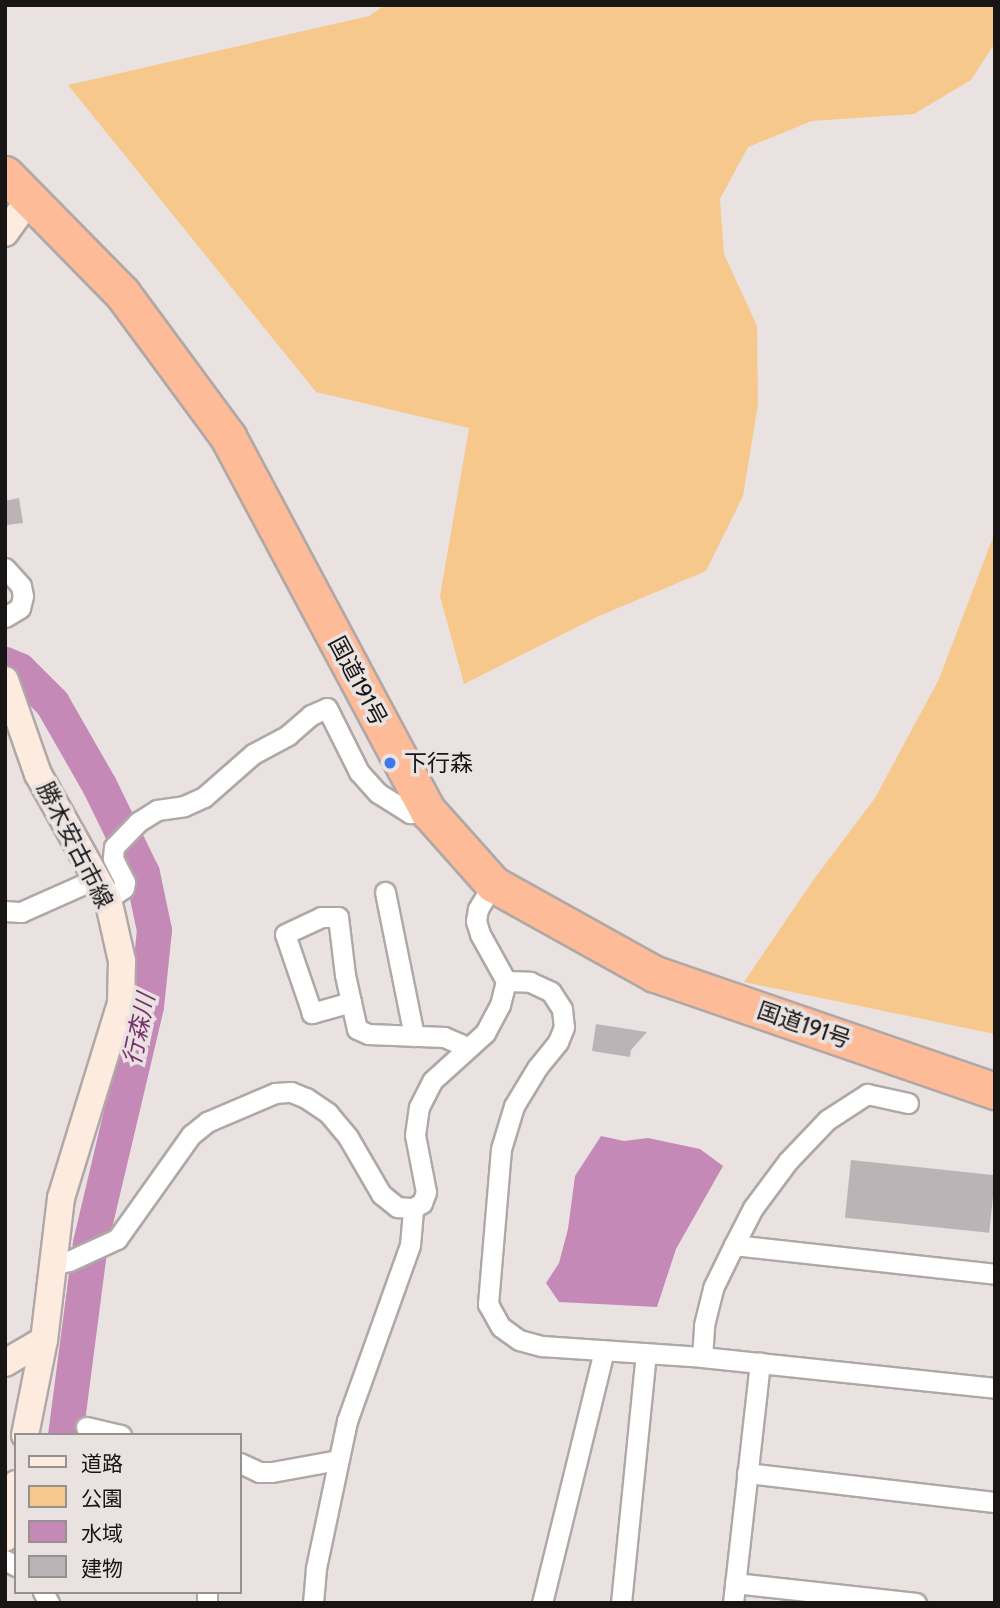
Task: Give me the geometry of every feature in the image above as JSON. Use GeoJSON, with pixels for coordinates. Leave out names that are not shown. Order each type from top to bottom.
{"type":"FeatureCollection","features":[{"type":"Feature","properties":{"kind":"highway","name":"国道191号"},"geometry":{"type":"LineString","coordinates":[[5,174],[122,293],[228,437],[428,811],[493,884],[655,974],[995,1091]]}},
{"type":"Feature","properties":{"kind":"main road"},"geometry":{"type":"LineString","coordinates":[[5,233],[30,198]]}},
{"type":"Feature","properties":{"kind":"main road","name":"勝木安古市線"},"geometry":{"type":"LineString","coordinates":[[5,680],[38,774],[102,889],[122,961],[121,1003],[61,1198],[44,1340],[25,1433]]}},
{"type":"Feature","properties":{"kind":"main road"},"geometry":{"type":"LineString","coordinates":[[5,1363],[44,1340]]}},
{"type":"Feature","properties":{"kind":"main road"},"geometry":{"type":"LineString","coordinates":[[5,1538],[14,1494]]}},
{"type":"Feature","properties":{"kind":"street"},"geometry":{"type":"LineString","coordinates":[[5,568],[21,586],[23,596],[20,608],[5,617]]}},
{"type":"Feature","properties":{"kind":"street"},"geometry":{"type":"LineString","coordinates":[[5,911],[21,912],[102,889],[124,888],[125,881],[113,858],[114,847],[138,822],[157,810],[184,806],[204,797],[253,754],[289,735],[311,715],[327,708],[359,772],[378,793],[410,813],[428,811]]}},
{"type":"Feature","properties":{"kind":"street"},"geometry":{"type":"LineString","coordinates":[[53,1265],[69,1261],[117,1238],[191,1135],[207,1122],[275,1093],[291,1092],[306,1098],[328,1113],[348,1137],[381,1194],[397,1207],[413,1208],[422,1203],[426,1192],[415,1135],[419,1107],[432,1081],[485,1033],[500,1005],[506,981],[476,921],[478,909],[493,884]]}},
{"type":"Feature","properties":{"kind":"street"},"geometry":{"type":"LineString","coordinates":[[386,892],[414,1036]]}},
{"type":"Feature","properties":{"kind":"street"},"geometry":{"type":"LineString","coordinates":[[351,1002],[312,1013],[285,934],[321,917],[338,917],[356,1029],[368,1034],[444,1037],[468,1047]]}},
{"type":"Feature","properties":{"kind":"street"},"geometry":{"type":"LineString","coordinates":[[506,981],[530,982],[551,992],[562,1009],[564,1027],[558,1042],[537,1068],[514,1106],[501,1149],[488,1304],[500,1327],[519,1339],[542,1346],[702,1356],[995,1388]]}},
{"type":"Feature","properties":{"kind":"street"},"geometry":{"type":"LineString","coordinates":[[702,1356],[704,1325],[713,1288],[753,1208],[788,1161],[827,1119],[867,1094],[908,1103]]}},
{"type":"Feature","properties":{"kind":"street"},"geometry":{"type":"LineString","coordinates":[[313,1603],[316,1568],[347,1421],[410,1245],[413,1208]]}},
{"type":"Feature","properties":{"kind":"street"},"geometry":{"type":"LineString","coordinates":[[734,1245],[995,1274]]}},
{"type":"Feature","properties":{"kind":"street"},"geometry":{"type":"LineString","coordinates":[[542,1603],[604,1350]]}},
{"type":"Feature","properties":{"kind":"street"},"geometry":{"type":"LineString","coordinates":[[621,1603],[646,1353]]}},
{"type":"Feature","properties":{"kind":"street"},"geometry":{"type":"LineString","coordinates":[[733,1603],[760,1363]]}},
{"type":"Feature","properties":{"kind":"street"},"geometry":{"type":"LineString","coordinates":[[86,1427],[112,1433]]}},
{"type":"Feature","properties":{"kind":"street"},"geometry":{"type":"LineString","coordinates":[[242,1464],[259,1472],[272,1472],[338,1461]]}},
{"type":"Feature","properties":{"kind":"street"},"geometry":{"type":"LineString","coordinates":[[747,1474],[995,1502]]}},
{"type":"Feature","properties":{"kind":"street"},"geometry":{"type":"LineString","coordinates":[[735,1583],[916,1603]]}},
{"type":"Feature","properties":{"kind":"green space"},"geometry":{"type":"Polygon","coordinates":[[[385,5],[995,5],[995,43],[971,80],[914,114],[812,121],[748,147],[720,199],[724,254],[757,326],[758,404],[743,496],[706,571],[599,616],[464,684],[440,596],[469,428],[316,392],[68,85],[369,16],[385,5]]]}},
{"type":"Feature","properties":{"kind":"green space"},"geometry":{"type":"Polygon","coordinates":[[[995,532],[995,1034],[744,982],[814,879],[875,798],[939,679],[995,532]]]}},
{"type":"Feature","properties":{"kind":"water"},"geometry":{"type":"Polygon","coordinates":[[[601,1136],[624,1141],[648,1138],[700,1149],[723,1166],[676,1249],[657,1307],[559,1302],[546,1283],[559,1263],[568,1229],[575,1176],[601,1136]]]}},
{"type":"Feature","properties":{"kind":"building"},"geometry":{"type":"Polygon","coordinates":[[[19,498],[23,523],[7,525],[5,501],[19,498]]]}},
{"type":"Feature","properties":{"kind":"building"},"geometry":{"type":"Polygon","coordinates":[[[596,1024],[647,1032],[631,1050],[630,1057],[592,1051],[596,1024]]]}},
{"type":"Feature","properties":{"kind":"building"},"geometry":{"type":"Polygon","coordinates":[[[851,1160],[995,1175],[989,1233],[845,1218],[851,1160]]]}},
{"type":"Feature","properties":{"kind":"waterway","name":"行森川"},"geometry":{"type":"LineString","coordinates":[[5,664],[19,670],[52,703],[99,785],[142,873],[154,930],[146,1006],[90,1243],[65,1433]]}},
{"type":"Feature","properties":{"kind":"place","name":"下行森"},"geometry":{"type":"Point","coordinates":[390,763]}}]}
